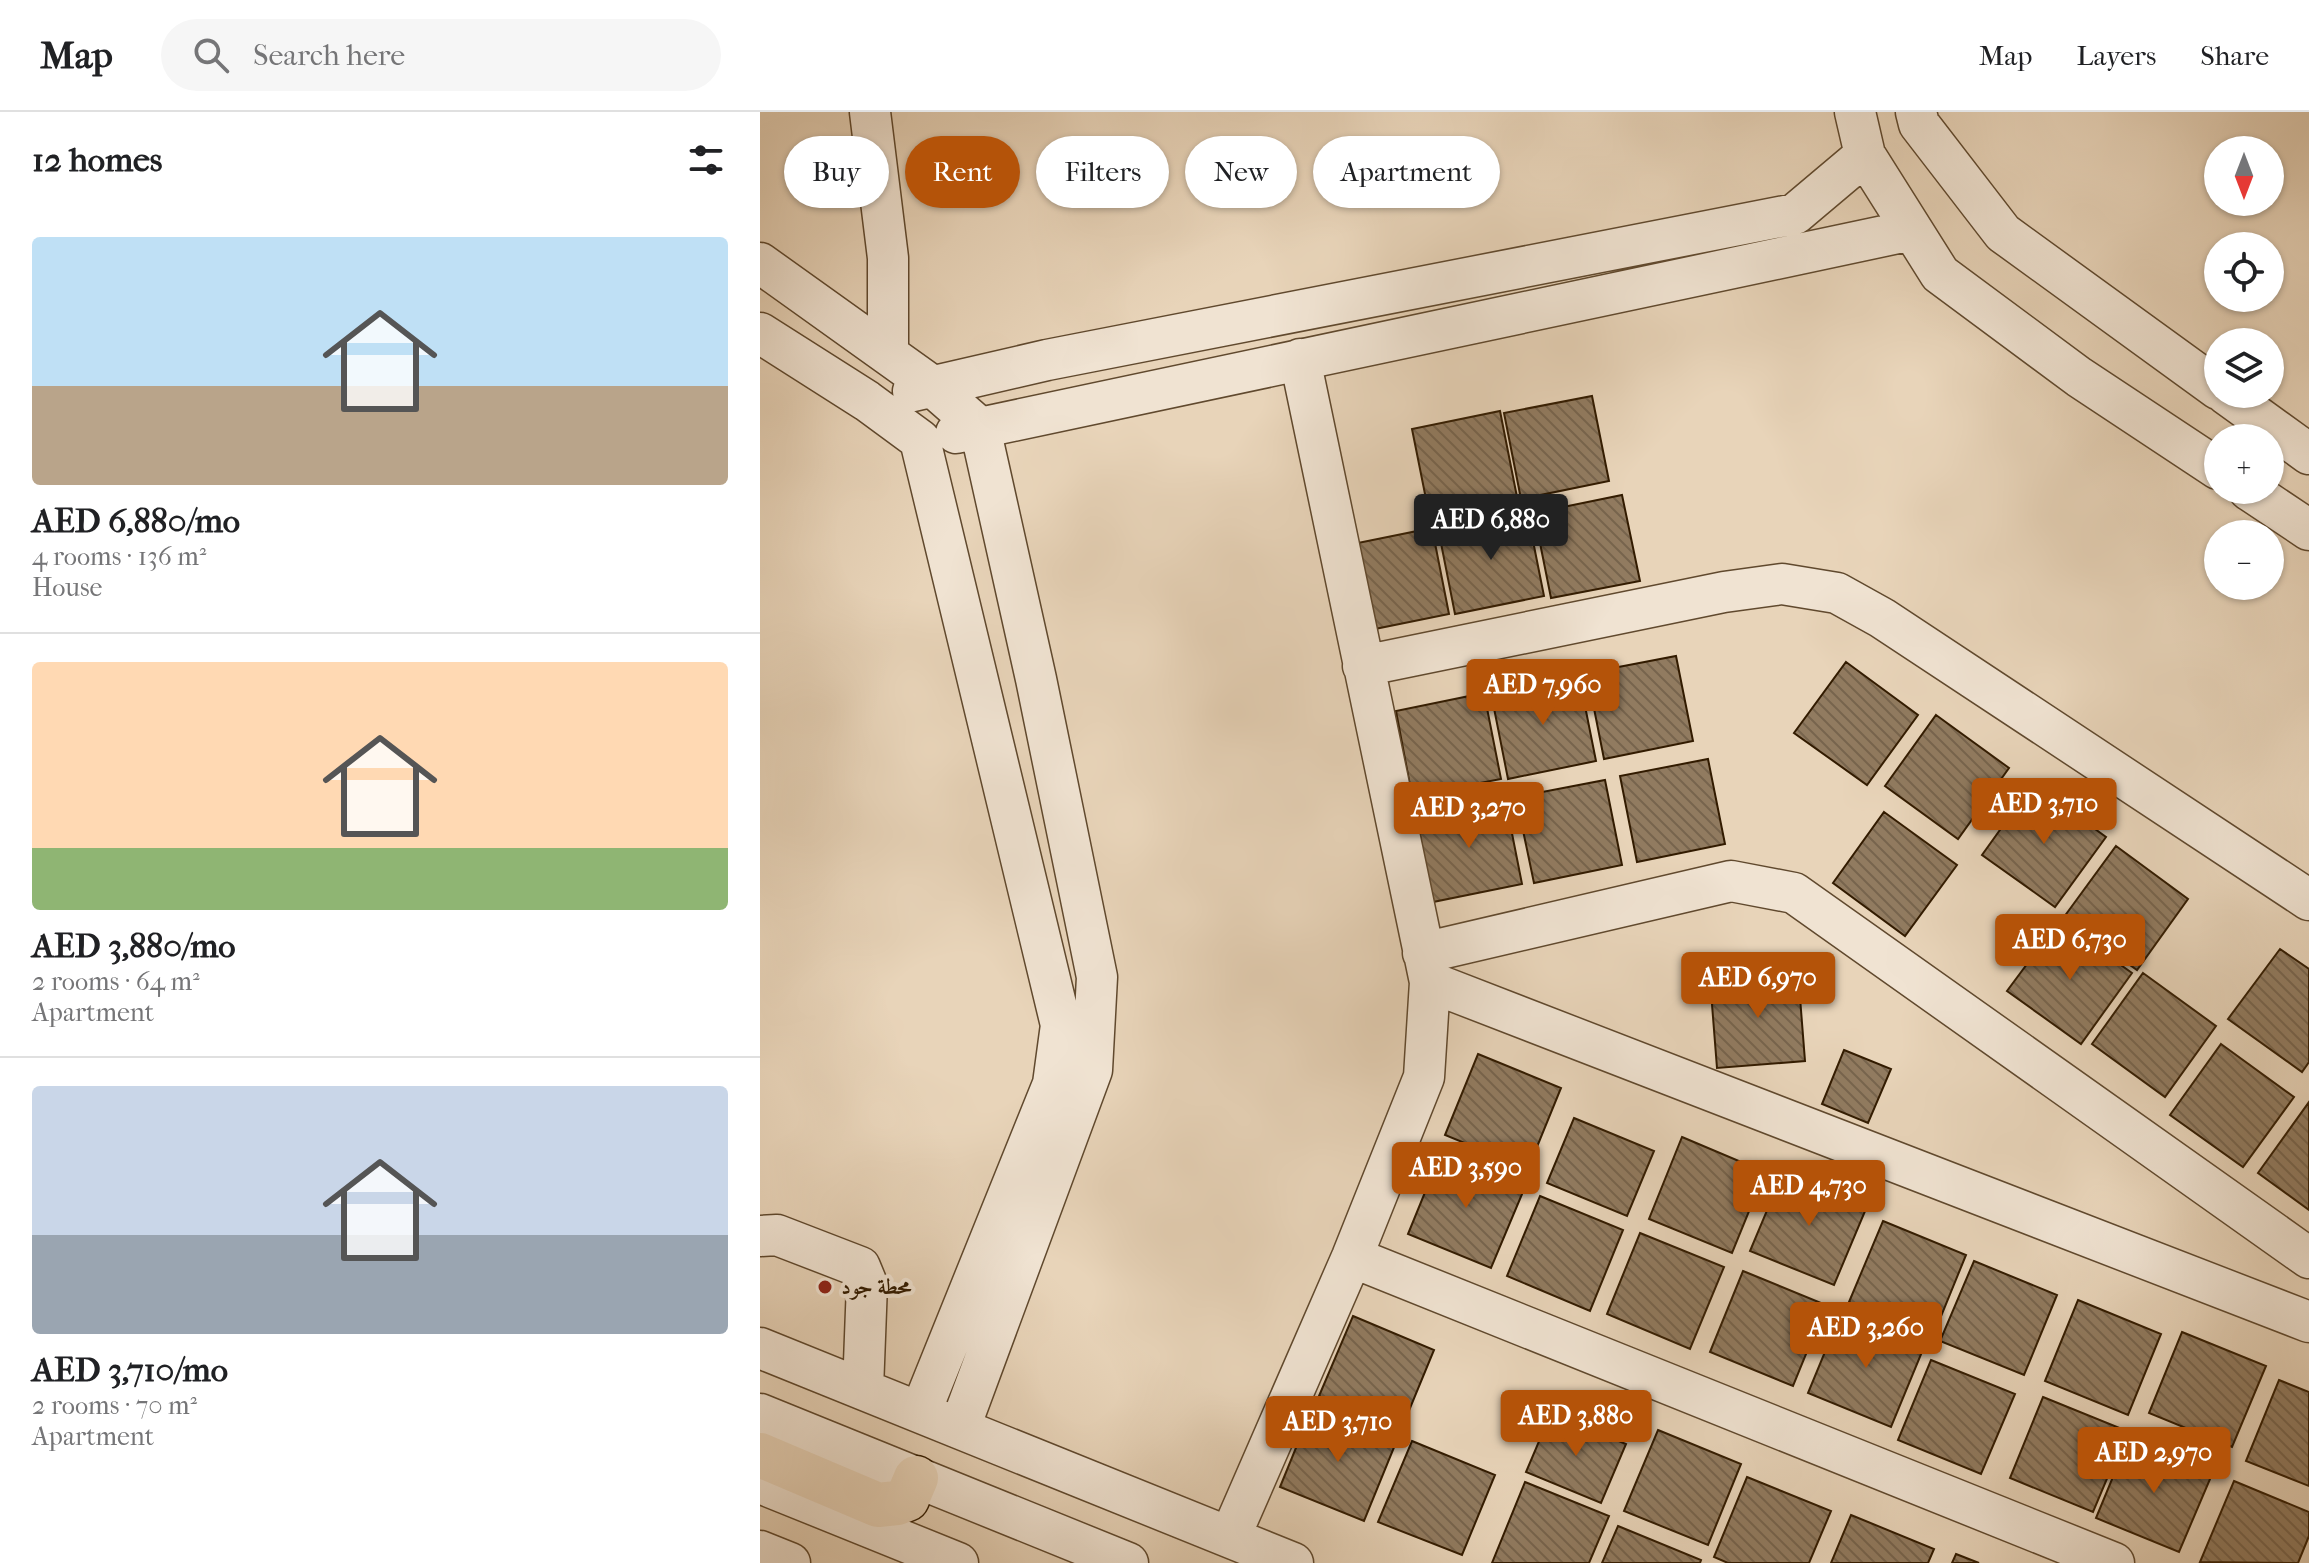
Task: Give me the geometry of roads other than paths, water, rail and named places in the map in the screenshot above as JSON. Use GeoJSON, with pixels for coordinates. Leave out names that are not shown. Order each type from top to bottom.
{"type":"FeatureCollection","features":[{"type":"Feature","properties":{"kind":"main road"},"geometry":{"type":"LineString","coordinates":[[760,1455],[878,1505],[907,1499],[916,1478]]}},
{"type":"Feature","properties":{"kind":"street"},"geometry":{"type":"LineString","coordinates":[[870,112],[888,258],[888,354]]}},
{"type":"Feature","properties":{"kind":"street"},"geometry":{"type":"LineString","coordinates":[[1855,112],[1865,155],[1940,274],[2079,377],[2204,460]]}},
{"type":"Feature","properties":{"kind":"street"},"geometry":{"type":"LineString","coordinates":[[1916,112],[1919,124],[2003,233],[2204,379]]}},
{"type":"Feature","properties":{"kind":"street"},"geometry":{"type":"LineString","coordinates":[[867,401],[1047,360],[1795,214],[1865,155]]}},
{"type":"Feature","properties":{"kind":"street"},"geometry":{"type":"LineString","coordinates":[[920,440],[1912,230]]}},
{"type":"Feature","properties":{"kind":"street"},"geometry":{"type":"LineString","coordinates":[[760,263],[932,386],[980,428],[1036,679],[1097,977],[1092,1070],[960,1427]]}},
{"type":"Feature","properties":{"kind":"street"},"geometry":{"type":"LineString","coordinates":[[760,333],[867,401],[920,440],[1061,1025],[1053,1084],[921,1411]]}},
{"type":"Feature","properties":{"kind":"street"},"geometry":{"type":"LineString","coordinates":[[1230,1537],[1352,1257],[1424,1077],[1426,968],[1300,359]]}},
{"type":"Feature","properties":{"kind":"street"},"geometry":{"type":"LineString","coordinates":[[2245,408],[2309,454]]}},
{"type":"Feature","properties":{"kind":"street"},"geometry":{"type":"LineString","coordinates":[[2270,504],[2309,530]]}},
{"type":"Feature","properties":{"kind":"street"},"geometry":{"type":"LineString","coordinates":[[1363,666],[1724,592],[1782,584],[1837,593],[1882,618],[2309,900]]}},
{"type":"Feature","properties":{"kind":"street"},"geometry":{"type":"LineString","coordinates":[[1426,968],[1731,881],[1794,893],[2309,1258]]}},
{"type":"Feature","properties":{"kind":"street"},"geometry":{"type":"LineString","coordinates":[[1426,968],[2309,1322]]}},
{"type":"Feature","properties":{"kind":"street"},"geometry":{"type":"LineString","coordinates":[[760,1236],[777,1235],[860,1267],[867,1284],[863,1389]]}},
{"type":"Feature","properties":{"kind":"street"},"geometry":{"type":"LineString","coordinates":[[1352,1257],[2114,1563]]}},
{"type":"Feature","properties":{"kind":"street"},"geometry":{"type":"LineString","coordinates":[[760,1348],[1293,1563]]}},
{"type":"Feature","properties":{"kind":"street"},"geometry":{"type":"LineString","coordinates":[[760,1414],[1128,1563]]}},
{"type":"Feature","properties":{"kind":"street"},"geometry":{"type":"LineString","coordinates":[[760,1483],[958,1563]]}},
{"type":"Feature","properties":{"kind":"street"},"geometry":{"type":"LineString","coordinates":[[760,1551],[790,1563]]}},
{"type":"Feature","properties":{"kind":"place","name":"محطة جود"},"geometry":{"type":"Point","coordinates":[825,1287]}}]}
